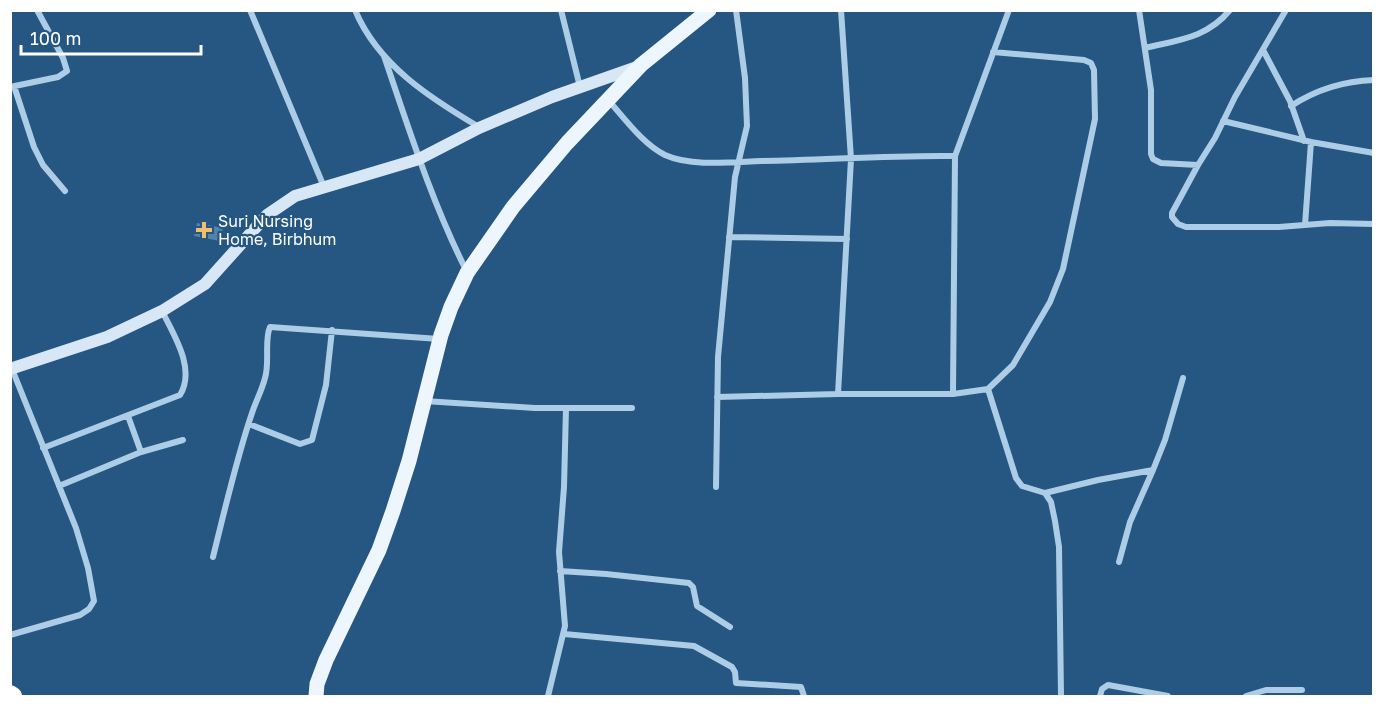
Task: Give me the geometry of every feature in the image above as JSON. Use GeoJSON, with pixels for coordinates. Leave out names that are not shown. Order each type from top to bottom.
{"type":"FeatureCollection","features":[{"type":"Feature","properties":{"kind":"main road"},"geometry":{"type":"LineString","coordinates":[[316,696],[317,684],[326,660],[383,540],[409,461],[440,339],[451,307],[467,273],[513,207],[567,143],[642,65],[709,10]]}},
{"type":"Feature","properties":{"kind":"main road"},"geometry":{"type":"LineString","coordinates":[[11,369],[107,337],[162,311],[205,284],[267,215],[295,196],[419,159],[479,128],[580,87],[642,65]]}},
{"type":"Feature","properties":{"kind":"street"},"geometry":{"type":"LineString","coordinates":[[37,10],[63,58],[67,71],[58,77],[12,87],[43,165],[65,191]]}},
{"type":"Feature","properties":{"kind":"street"},"geometry":{"type":"LineString","coordinates":[[250,10],[324,187]]}},
{"type":"Feature","properties":{"kind":"street"},"geometry":{"type":"LineString","coordinates":[[355,10],[360,23],[396,69],[435,101],[479,128]]}},
{"type":"Feature","properties":{"kind":"street"},"geometry":{"type":"LineString","coordinates":[[561,10],[580,87]]}},
{"type":"Feature","properties":{"kind":"street"},"geometry":{"type":"LineString","coordinates":[[716,487],[718,357],[735,177],[747,126],[736,10]]}},
{"type":"Feature","properties":{"kind":"street"},"geometry":{"type":"LineString","coordinates":[[838,394],[851,159],[840,10]]}},
{"type":"Feature","properties":{"kind":"street"},"geometry":{"type":"LineString","coordinates":[[953,394],[955,156],[1009,10]]}},
{"type":"Feature","properties":{"kind":"street"},"geometry":{"type":"LineString","coordinates":[[1139,10],[1151,90],[1150,146],[1153,159],[1161,163],[1198,165]]}},
{"type":"Feature","properties":{"kind":"street"},"geometry":{"type":"LineString","coordinates":[[1145,48],[1207,31],[1220,22],[1230,10]]}},
{"type":"Feature","properties":{"kind":"street"},"geometry":{"type":"LineString","coordinates":[[1286,10],[1235,97],[1172,213],[1172,217],[1178,224],[1186,227],[1213,228],[1374,224]]}},
{"type":"Feature","properties":{"kind":"street"},"geometry":{"type":"LineString","coordinates":[[1263,50],[1308,142],[1305,225]]}},
{"type":"Feature","properties":{"kind":"street"},"geometry":{"type":"LineString","coordinates":[[717,397],[953,394],[988,390],[1013,365],[1050,302],[1063,270],[1095,119],[1094,70],[1091,63],[1084,60],[993,52]]}},
{"type":"Feature","properties":{"kind":"street"},"geometry":{"type":"LineString","coordinates":[[384,56],[419,159],[450,239],[467,273]]}},
{"type":"Feature","properties":{"kind":"street"},"geometry":{"type":"LineString","coordinates":[[1291,106],[1306,96],[1341,84],[1374,80]]}},
{"type":"Feature","properties":{"kind":"street"},"geometry":{"type":"LineString","coordinates":[[608,101],[651,145],[664,154],[685,161],[738,162],[908,155],[955,156]]}},
{"type":"Feature","properties":{"kind":"street"},"geometry":{"type":"LineString","coordinates":[[1223,121],[1308,142],[1374,153]]}},
{"type":"Feature","properties":{"kind":"street"},"geometry":{"type":"LineString","coordinates":[[729,237],[847,239]]}},
{"type":"Feature","properties":{"kind":"street"},"geometry":{"type":"LineString","coordinates":[[43,448],[175,398],[180,394],[185,387],[186,375],[181,351],[162,311]]}},
{"type":"Feature","properties":{"kind":"street"},"geometry":{"type":"LineString","coordinates":[[213,557],[249,424],[268,368],[268,331],[270,327],[440,339]]}},
{"type":"Feature","properties":{"kind":"street"},"geometry":{"type":"LineString","coordinates":[[249,424],[300,444],[312,440],[326,385],[332,330]]}},
{"type":"Feature","properties":{"kind":"street"},"geometry":{"type":"LineString","coordinates":[[10,635],[80,615],[89,609],[94,601],[88,568],[76,528],[11,369]]}},
{"type":"Feature","properties":{"kind":"street"},"geometry":{"type":"LineString","coordinates":[[1119,562],[1130,522],[1166,440],[1183,378]]}},
{"type":"Feature","properties":{"kind":"street"},"geometry":{"type":"LineString","coordinates":[[988,390],[1016,478],[1022,486],[1045,493],[1153,470]]}},
{"type":"Feature","properties":{"kind":"street"},"geometry":{"type":"LineString","coordinates":[[423,400],[535,408],[632,408]]}},
{"type":"Feature","properties":{"kind":"street"},"geometry":{"type":"LineString","coordinates":[[548,696],[564,634],[565,613],[559,552],[564,487],[566,408]]}},
{"type":"Feature","properties":{"kind":"street"},"geometry":{"type":"LineString","coordinates":[[128,416],[141,452]]}},
{"type":"Feature","properties":{"kind":"street"},"geometry":{"type":"LineString","coordinates":[[59,486],[141,452],[183,440]]}},
{"type":"Feature","properties":{"kind":"street"},"geometry":{"type":"LineString","coordinates":[[1045,493],[1051,502],[1059,547],[1061,696]]}},
{"type":"Feature","properties":{"kind":"street"},"geometry":{"type":"LineString","coordinates":[[560,571],[617,574],[689,583],[693,587],[697,606],[730,627]]}},
{"type":"Feature","properties":{"kind":"street"},"geometry":{"type":"LineString","coordinates":[[564,634],[694,646],[732,667],[736,683],[801,687],[804,690],[804,696]]}},
{"type":"Feature","properties":{"kind":"street"},"geometry":{"type":"LineString","coordinates":[[1100,696],[1102,689],[1108,685],[1168,696]]}},
{"type":"Feature","properties":{"kind":"street"},"geometry":{"type":"LineString","coordinates":[[1246,696],[1266,690],[1302,690]]}},
{"type":"Feature","properties":{"kind":"building"},"geometry":{"type":"Polygon","coordinates":[[[197,223],[223,228],[220,241],[194,236],[197,223]]]}},
{"type":"Feature","properties":{"kind":"place","name":"Suri Nursing Home, Birbhum"},"geometry":{"type":"Point","coordinates":[204,230]}}]}
